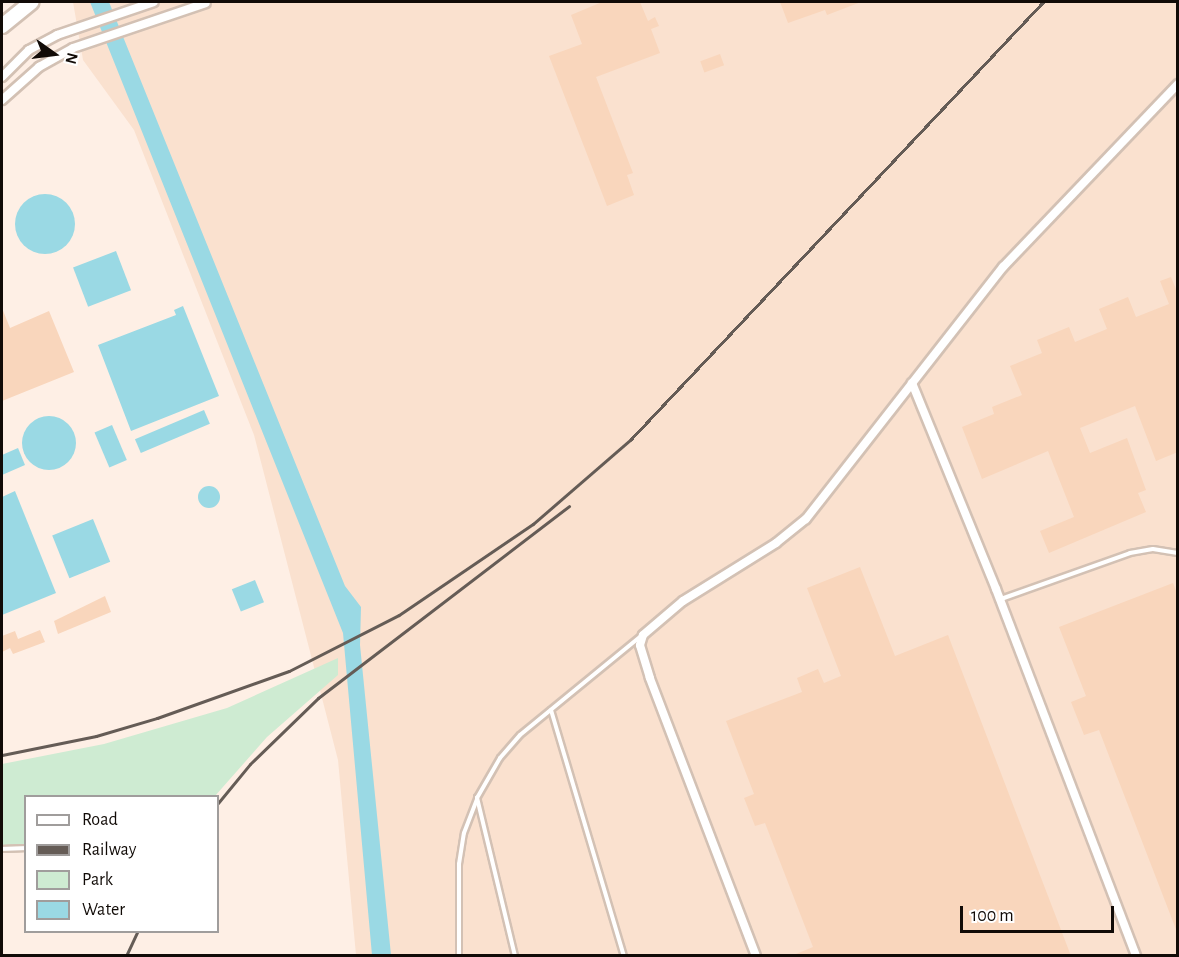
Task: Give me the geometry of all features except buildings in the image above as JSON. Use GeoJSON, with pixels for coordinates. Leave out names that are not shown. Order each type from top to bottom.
{"type":"FeatureCollection","features":[{"type":"Feature","properties":{"kind":"highway"},"geometry":{"type":"LineString","coordinates":[[2,26],[32,2]]}},
{"type":"Feature","properties":{"kind":"street"},"geometry":{"type":"LineString","coordinates":[[2,77],[29,50],[93,22],[153,2]]}},
{"type":"Feature","properties":{"kind":"street"},"geometry":{"type":"LineString","coordinates":[[2,100],[39,67],[99,38],[207,2]]}},
{"type":"Feature","properties":{"kind":"street"},"geometry":{"type":"LineString","coordinates":[[756,956],[650,678],[640,645],[643,635],[682,602],[776,543],[806,519],[1003,267],[1178,84]]}},
{"type":"Feature","properties":{"kind":"street"},"geometry":{"type":"LineString","coordinates":[[912,383],[1000,599],[1136,956]]}},
{"type":"Feature","properties":{"kind":"lane"},"geometry":{"type":"LineString","coordinates":[[1000,599],[1130,553],[1153,549],[1178,553]]}},
{"type":"Feature","properties":{"kind":"lane"},"geometry":{"type":"LineString","coordinates":[[459,956],[459,864],[464,833],[477,798],[500,758],[552,710],[643,635]]}},
{"type":"Feature","properties":{"kind":"lane"},"geometry":{"type":"LineString","coordinates":[[552,710],[624,956]]}},
{"type":"Feature","properties":{"kind":"lane"},"geometry":{"type":"LineString","coordinates":[[477,798],[515,956]]}},
{"type":"Feature","properties":{"kind":"lane"},"geometry":{"type":"LineString","coordinates":[[2,849],[24,848]]}},
{"type":"Feature","properties":{"kind":"shaded area"},"geometry":{"type":"Polygon","coordinates":[[[73,2],[1177,2],[1177,955],[356,955],[338,760],[254,435],[134,130],[83,60],[73,2]]]}},
{"type":"Feature","properties":{"kind":"green space"},"geometry":{"type":"Polygon","coordinates":[[[338,658],[338,675],[267,737],[216,795],[24,795],[24,845],[2,846],[2,764],[104,744],[227,708],[338,658]]]}},
{"type":"Feature","properties":{"kind":"water"},"geometry":{"type":"Polygon","coordinates":[[[90,2],[109,2],[345,586],[361,607],[360,645],[391,955],[372,955],[343,633],[90,2]]]}},
{"type":"Feature","properties":{"kind":"water"},"geometry":{"type":"Polygon","coordinates":[[[39,194],[51,194],[62,199],[70,207],[75,224],[73,236],[62,249],[51,254],[39,254],[28,249],[20,241],[15,230],[15,218],[20,207],[28,199],[39,194]]]}},
{"type":"Feature","properties":{"kind":"water"},"geometry":{"type":"Polygon","coordinates":[[[116,251],[131,290],[88,307],[73,267],[116,251]]]}},
{"type":"Feature","properties":{"kind":"water"},"geometry":{"type":"Polygon","coordinates":[[[183,306],[219,396],[131,431],[98,345],[176,315],[174,310],[183,306]]]}},
{"type":"Feature","properties":{"kind":"water"},"geometry":{"type":"Polygon","coordinates":[[[204,410],[210,424],[141,453],[135,439],[204,410]]]}},
{"type":"Feature","properties":{"kind":"water"},"geometry":{"type":"Polygon","coordinates":[[[44,416],[54,416],[64,420],[72,428],[76,443],[72,458],[64,466],[54,470],[44,470],[34,466],[26,458],[22,448],[22,438],[26,428],[34,420],[44,416]]]}},
{"type":"Feature","properties":{"kind":"water"},"geometry":{"type":"Polygon","coordinates":[[[112,425],[127,460],[109,467],[95,432],[112,425]]]}},
{"type":"Feature","properties":{"kind":"water"},"geometry":{"type":"Polygon","coordinates":[[[18,448],[25,465],[2,475],[2,455],[18,448]]]}},
{"type":"Feature","properties":{"kind":"water"},"geometry":{"type":"Polygon","coordinates":[[[209,486],[217,489],[220,497],[217,505],[209,508],[201,505],[198,497],[201,489],[209,486]]]}},
{"type":"Feature","properties":{"kind":"water"},"geometry":{"type":"Polygon","coordinates":[[[15,491],[56,593],[2,615],[2,497],[15,491]]]}},
{"type":"Feature","properties":{"kind":"water"},"geometry":{"type":"Polygon","coordinates":[[[93,519],[110,562],[69,578],[52,535],[93,519]]]}},
{"type":"Feature","properties":{"kind":"water"},"geometry":{"type":"Polygon","coordinates":[[[255,580],[264,602],[241,612],[232,589],[255,580]]]}},
{"type":"Feature","properties":{"kind":"railway"},"geometry":{"type":"LineString","coordinates":[[2,755],[96,736],[157,718],[289,671],[399,615],[533,524],[631,439],[1043,2]]}},
{"type":"Feature","properties":{"kind":"railway"},"geometry":{"type":"LineString","coordinates":[[219,802],[250,764],[318,698],[569,506]]}},
{"type":"Feature","properties":{"kind":"railway"},"geometry":{"type":"LineString","coordinates":[[126,956],[137,933]]}}]}
